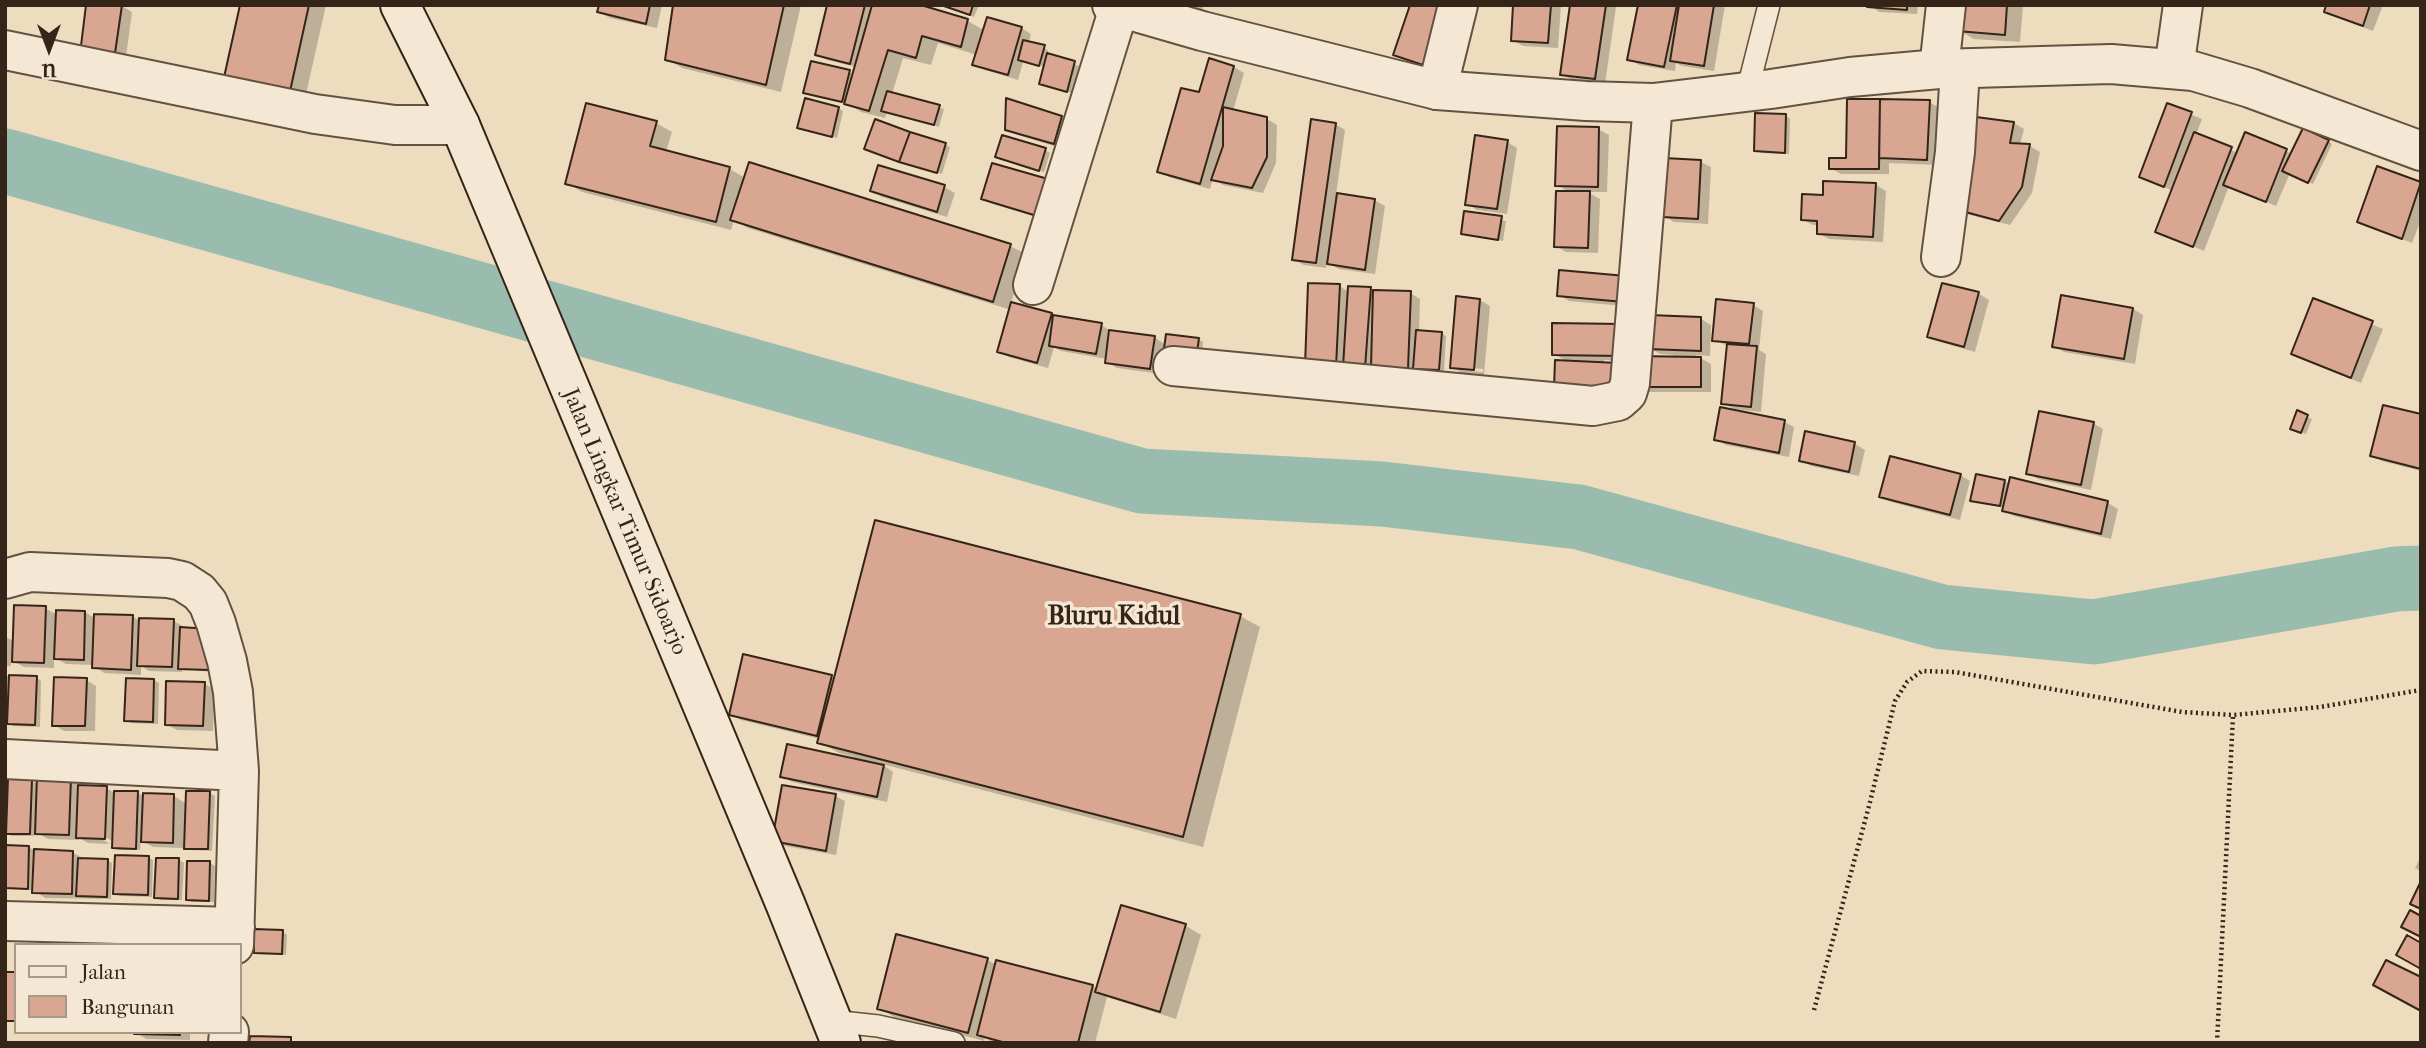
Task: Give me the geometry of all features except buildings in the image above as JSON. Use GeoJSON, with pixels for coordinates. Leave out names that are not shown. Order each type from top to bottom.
{"type":"FeatureCollection","features":[{"type":"Feature","properties":{"kind":"street"},"geometry":{"type":"LineString","coordinates":[[1437,90],[1458,5]]}},
{"type":"Feature","properties":{"kind":"street"},"geometry":{"type":"LineString","coordinates":[[1941,257],[1955,152],[1946,5]]}},
{"type":"Feature","properties":{"kind":"street"},"geometry":{"type":"LineString","coordinates":[[2174,69],[2183,5]]}},
{"type":"Feature","properties":{"kind":"street"},"geometry":{"type":"LineString","coordinates":[[1033,285],[1116,7],[1437,90],[1586,101],[1653,103],[1850,77],[1949,69],[2111,64],[2193,71],[2250,88],[2421,151]]}},
{"type":"Feature","properties":{"kind":"street","name":"Jalan Lingkar Timur Sidoarjo"},"geometry":{"type":"LineString","coordinates":[[412,12],[785,903],[836,1032]]}},
{"type":"Feature","properties":{"kind":"street"},"geometry":{"type":"LineString","coordinates":[[5,50],[327,117],[395,125],[460,125]]}},
{"type":"Feature","properties":{"kind":"street"},"geometry":{"type":"LineString","coordinates":[[1172,366],[1593,406],[1618,401],[1627,393],[1630,383],[1653,103]]}},
{"type":"Feature","properties":{"kind":"street"},"geometry":{"type":"LineString","coordinates":[[5,579],[30,572],[168,578],[183,581],[199,592],[208,603],[227,661],[233,692],[239,771],[234,936],[5,921]]}},
{"type":"Feature","properties":{"kind":"street"},"geometry":{"type":"LineString","coordinates":[[5,759],[239,771]]}},
{"type":"Feature","properties":{"kind":"lane"},"geometry":{"type":"LineString","coordinates":[[1747,92],[1769,5]]}},
{"type":"Feature","properties":{"kind":"lane"},"geometry":{"type":"LineString","coordinates":[[836,1032],[878,1027],[954,1043]]}},
{"type":"Feature","properties":{"kind":"path"},"geometry":{"type":"LineString","coordinates":[[1814,1010],[1895,701],[1907,682],[1922,671],[1955,672],[2182,712],[2233,715],[2320,707],[2421,690]]}},
{"type":"Feature","properties":{"kind":"path"},"geometry":{"type":"LineString","coordinates":[[2217,1043],[2233,715]]}},
{"type":"Feature","properties":{"kind":"waterway"},"geometry":{"type":"LineString","coordinates":[[5,161],[1142,481],[1382,494],[1579,517],[1942,617],[2094,632],[2396,579],[2421,578]]}},
{"type":"Feature","properties":{"kind":"district","name":"Bluru Kidul"},"geometry":{"type":"Point","coordinates":[1114,618]}}]}
